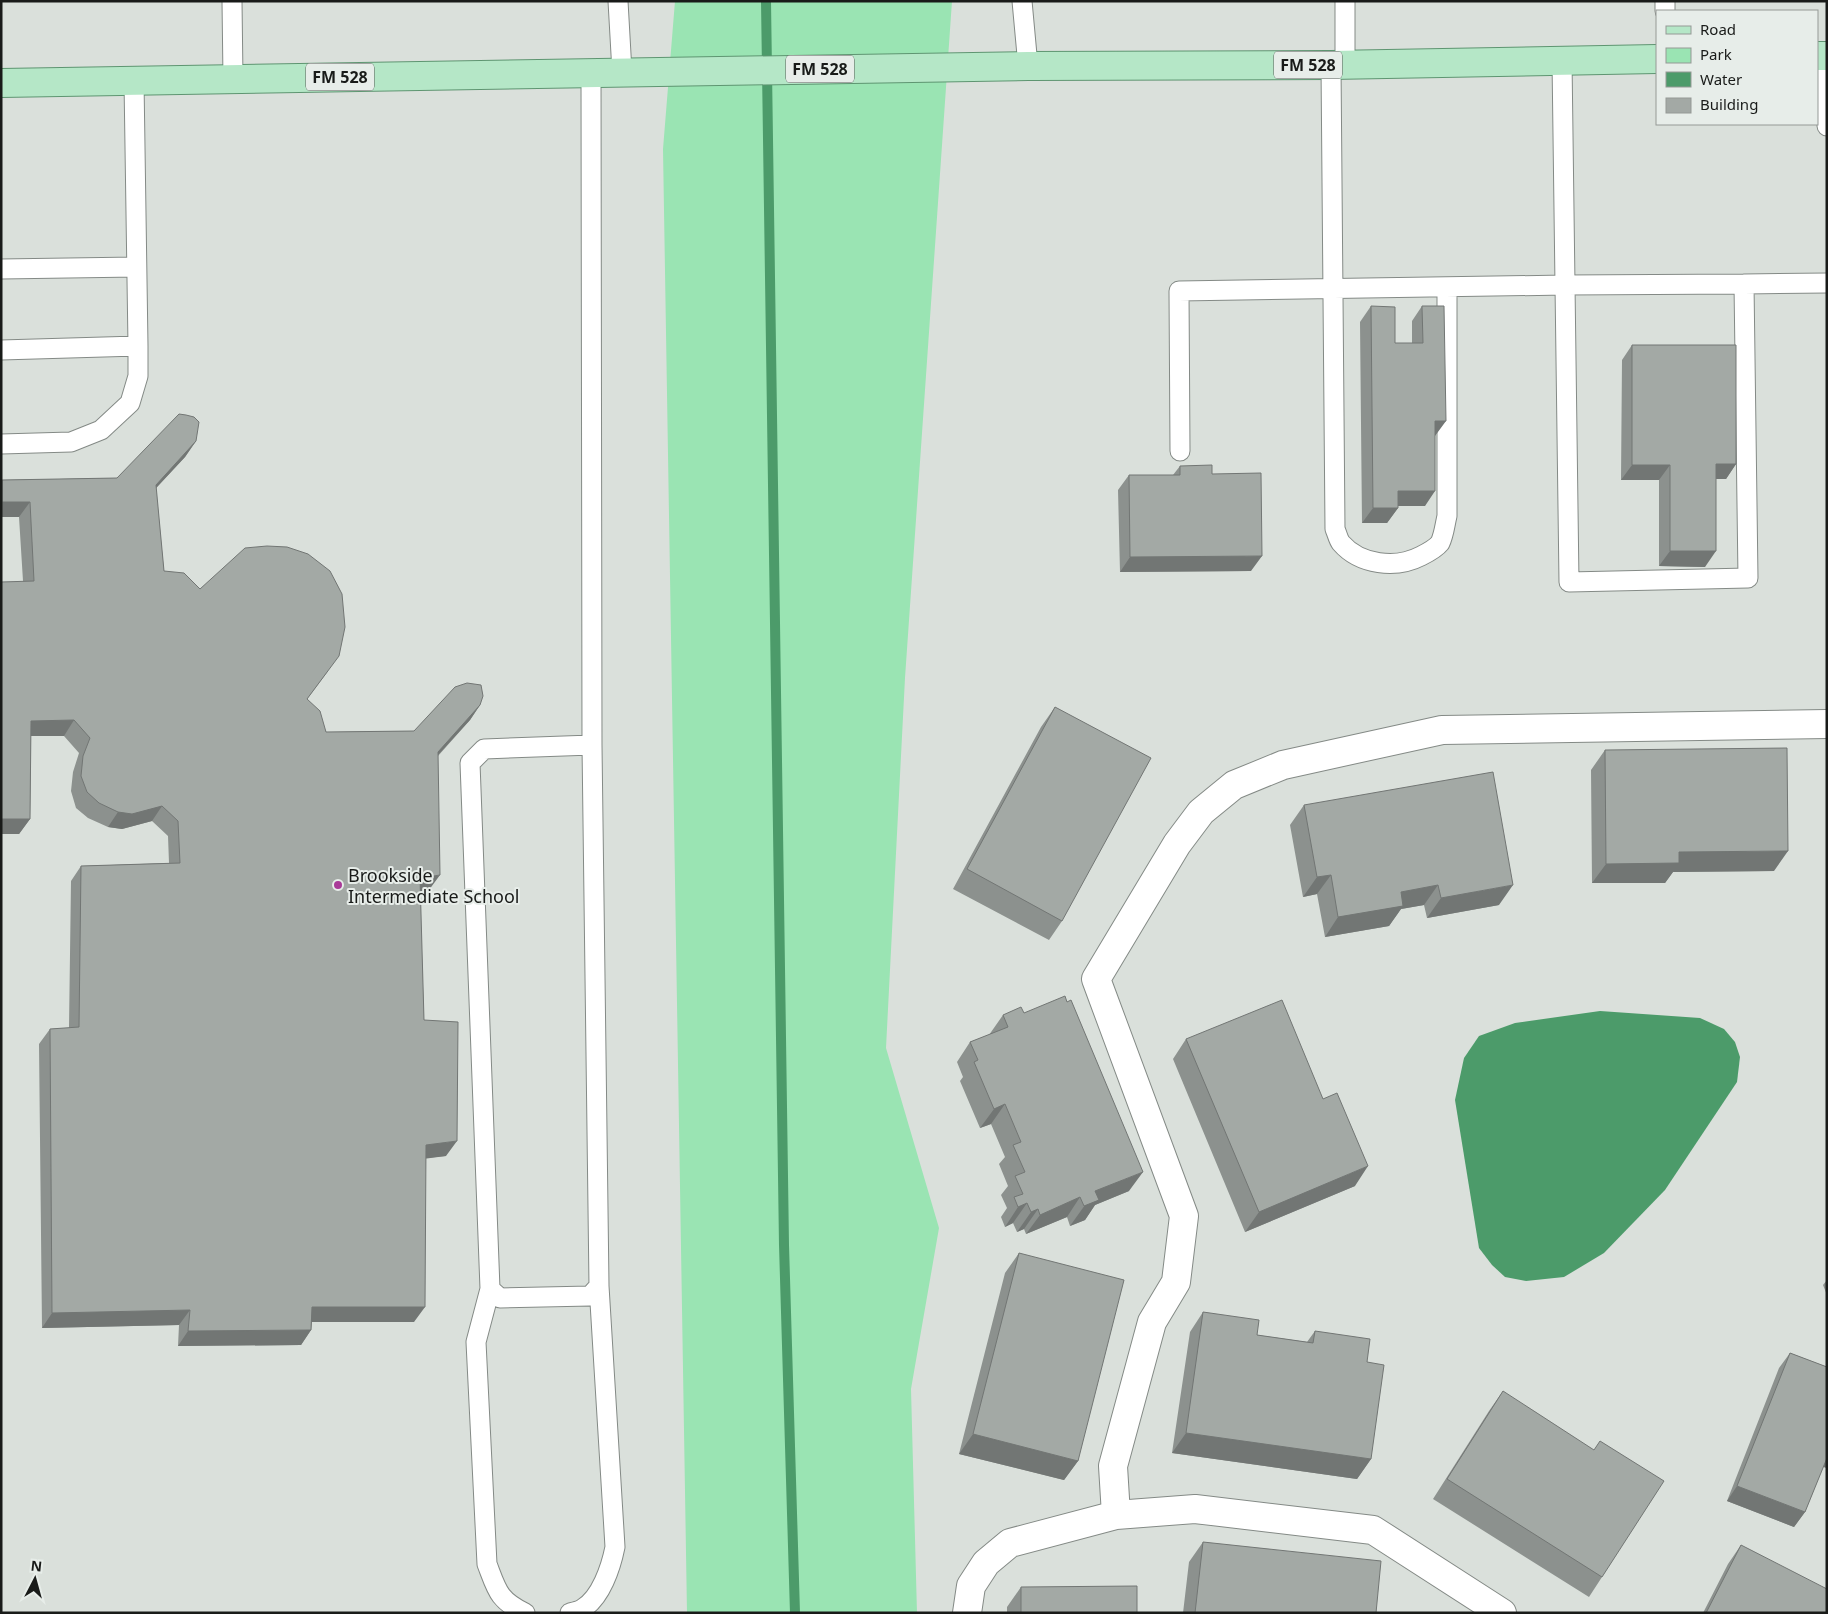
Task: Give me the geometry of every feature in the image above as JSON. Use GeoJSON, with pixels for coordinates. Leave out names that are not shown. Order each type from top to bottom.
{"type":"FeatureCollection","features":[{"type":"Feature","properties":{"kind":"main road","name":"FM 528"},"geometry":{"type":"LineString","coordinates":[[1,83],[591,72],[1028,66],[1338,65],[1656,59]]}},
{"type":"Feature","properties":{"kind":"street"},"geometry":{"type":"LineString","coordinates":[[1116,1514],[1113,1466],[1152,1322],[1176,1282],[1184,1216],[1096,978],[1177,844],[1201,812],[1234,785],[1283,765],[1442,730],[1827,724]]}},
{"type":"Feature","properties":{"kind":"street"},"geometry":{"type":"LineString","coordinates":[[967,1613],[971,1586],[986,1563],[1010,1543],[1116,1514],[1196,1509],[1373,1530],[1502,1613]]}},
{"type":"Feature","properties":{"kind":"lane"},"geometry":{"type":"LineString","coordinates":[[232,1],[233,79]]}},
{"type":"Feature","properties":{"kind":"lane"},"geometry":{"type":"LineString","coordinates":[[618,1],[622,72]]}},
{"type":"Feature","properties":{"kind":"lane"},"geometry":{"type":"LineString","coordinates":[[1022,1],[1028,66]]}},
{"type":"Feature","properties":{"kind":"lane"},"geometry":{"type":"LineString","coordinates":[[1345,1],[1338,65],[1332,288],[1335,529],[1340,542],[1352,552],[1368,561],[1410,562],[1426,554],[1439,544],[1447,516],[1447,288]]}},
{"type":"Feature","properties":{"kind":"lane"},"geometry":{"type":"LineString","coordinates":[[1823,56],[1827,126]]}},
{"type":"Feature","properties":{"kind":"lane"},"geometry":{"type":"LineString","coordinates":[[1562,60],[1569,582],[1748,578],[1744,284]]}},
{"type":"Feature","properties":{"kind":"lane"},"geometry":{"type":"LineString","coordinates":[[570,1613],[582,1609],[594,1597],[606,1578],[615,1547],[598,1286],[592,745],[591,72]]}},
{"type":"Feature","properties":{"kind":"lane"},"geometry":{"type":"LineString","coordinates":[[1,444],[72,442],[101,430],[130,403],[138,376],[134,81]]}},
{"type":"Feature","properties":{"kind":"lane"},"geometry":{"type":"LineString","coordinates":[[1,269],[136,267]]}},
{"type":"Feature","properties":{"kind":"lane"},"geometry":{"type":"LineString","coordinates":[[1180,451],[1179,291],[1827,283]]}},
{"type":"Feature","properties":{"kind":"lane"},"geometry":{"type":"LineString","coordinates":[[1,350],[138,346]]}},
{"type":"Feature","properties":{"kind":"lane"},"geometry":{"type":"LineString","coordinates":[[526,1613],[515,1608],[498,1594],[487,1564],[476,1342],[490,1289],[470,763],[484,749],[592,745]]}},
{"type":"Feature","properties":{"kind":"lane"},"geometry":{"type":"LineString","coordinates":[[490,1289],[500,1298],[590,1296],[598,1286]]}},
{"type":"Feature","properties":{"kind":"green space"},"geometry":{"type":"Polygon","coordinates":[[[675,1],[952,1],[905,678],[886,1048],[939,1228],[911,1389],[917,1613],[687,1613],[663,149],[675,1]]]}},
{"type":"Feature","properties":{"kind":"water"},"geometry":{"type":"Polygon","coordinates":[[[1600,1011],[1700,1018],[1724,1029],[1735,1042],[1740,1057],[1737,1082],[1665,1190],[1604,1253],[1564,1277],[1526,1281],[1505,1277],[1492,1265],[1479,1248],[1455,1100],[1464,1058],[1479,1036],[1515,1023],[1600,1011]]]}},
{"type":"Feature","properties":{"kind":"building"},"geometry":{"type":"Polygon","coordinates":[[[1371,306],[1395,307],[1395,343],[1423,343],[1422,306],[1444,306],[1446,421],[1435,421],[1435,491],[1398,491],[1398,508],[1373,508],[1371,306]]]}},
{"type":"Feature","properties":{"kind":"building"},"geometry":{"type":"Polygon","coordinates":[[[1632,345],[1736,345],[1736,464],[1716,464],[1716,551],[1670,551],[1670,465],[1632,465],[1632,345]]]}},
{"type":"Feature","properties":{"kind":"building","name":"Brookside Intermediate School"},"geometry":{"type":"Polygon","coordinates":[[[179,414],[194,417],[199,422],[196,441],[156,485],[164,571],[184,573],[200,589],[245,548],[267,546],[287,547],[308,554],[330,571],[342,594],[345,627],[339,656],[307,699],[320,711],[326,732],[414,731],[455,687],[467,683],[481,685],[483,696],[480,705],[438,752],[440,875],[420,878],[424,1020],[458,1022],[457,1141],[426,1145],[425,1307],[312,1307],[311,1330],[188,1331],[190,1310],[52,1313],[50,1029],[79,1027],[81,866],[180,863],[178,821],[162,806],[132,814],[118,812],[99,803],[87,792],[81,776],[83,756],[90,738],[74,720],[31,721],[30,819],[1,819],[1,582],[34,581],[30,502],[2,502],[2,480],[117,478],[179,414]]]}},
{"type":"Feature","properties":{"kind":"building"},"geometry":{"type":"Polygon","coordinates":[[[1212,465],[1212,474],[1261,473],[1262,556],[1130,557],[1129,475],[1180,475],[1180,466],[1212,465]]]}},
{"type":"Feature","properties":{"kind":"building"},"geometry":{"type":"Polygon","coordinates":[[[1055,707],[1151,758],[1062,921],[967,869],[1055,707]]]}},
{"type":"Feature","properties":{"kind":"building"},"geometry":{"type":"Polygon","coordinates":[[[1787,748],[1788,851],[1679,852],[1679,863],[1606,864],[1605,750],[1787,748]]]}},
{"type":"Feature","properties":{"kind":"building"},"geometry":{"type":"Polygon","coordinates":[[[1493,772],[1513,885],[1441,898],[1438,885],[1401,892],[1403,906],[1338,917],[1331,875],[1317,877],[1304,805],[1493,772]]]}},
{"type":"Feature","properties":{"kind":"building"},"geometry":{"type":"Polygon","coordinates":[[[1065,996],[1067,1002],[1071,1000],[1143,1172],[1095,1191],[1099,1200],[1084,1206],[1080,1197],[1040,1215],[1038,1209],[1031,1212],[1027,1203],[1018,1207],[1014,1197],[1023,1194],[1015,1176],[1025,1172],[1013,1145],[1021,1142],[1005,1104],[994,1109],[974,1062],[978,1060],[970,1042],[1008,1027],[1003,1015],[1021,1007],[1024,1013],[1065,996]]]}},
{"type":"Feature","properties":{"kind":"building"},"geometry":{"type":"Polygon","coordinates":[[[1282,1000],[1323,1099],[1337,1093],[1368,1166],[1259,1212],[1186,1039],[1282,1000]]]}},
{"type":"Feature","properties":{"kind":"building"},"geometry":{"type":"Polygon","coordinates":[[[1019,1253],[1124,1280],[1078,1461],[973,1434],[1019,1253]]]}},
{"type":"Feature","properties":{"kind":"building"},"geometry":{"type":"Polygon","coordinates":[[[1203,1312],[1259,1320],[1257,1335],[1313,1343],[1315,1331],[1370,1339],[1367,1362],[1384,1365],[1371,1459],[1186,1433],[1203,1312]]]}},
{"type":"Feature","properties":{"kind":"building"},"geometry":{"type":"Polygon","coordinates":[[[1790,1353],[1827,1367],[1827,1458],[1805,1512],[1737,1486],[1790,1353]]]}},
{"type":"Feature","properties":{"kind":"building"},"geometry":{"type":"Polygon","coordinates":[[[1503,1391],[1594,1450],[1600,1441],[1664,1481],[1602,1577],[1447,1479],[1503,1391]]]}},
{"type":"Feature","properties":{"kind":"building"},"geometry":{"type":"Polygon","coordinates":[[[1203,1542],[1381,1561],[1376,1613],[1195,1613],[1203,1542]]]}},
{"type":"Feature","properties":{"kind":"building"},"geometry":{"type":"Polygon","coordinates":[[[1741,1545],[1827,1589],[1827,1613],[1706,1613],[1741,1545]]]}},
{"type":"Feature","properties":{"kind":"building"},"geometry":{"type":"Polygon","coordinates":[[[1137,1586],[1137,1613],[1021,1613],[1021,1587],[1137,1586]]]}},
{"type":"Feature","properties":{"kind":"waterway"},"geometry":{"type":"LineString","coordinates":[[766,1],[784,1245],[795,1613]]}},
{"type":"Feature","properties":{"kind":"place","name":"Brookside Intermediate School"},"geometry":{"type":"Point","coordinates":[338,885]}}]}
